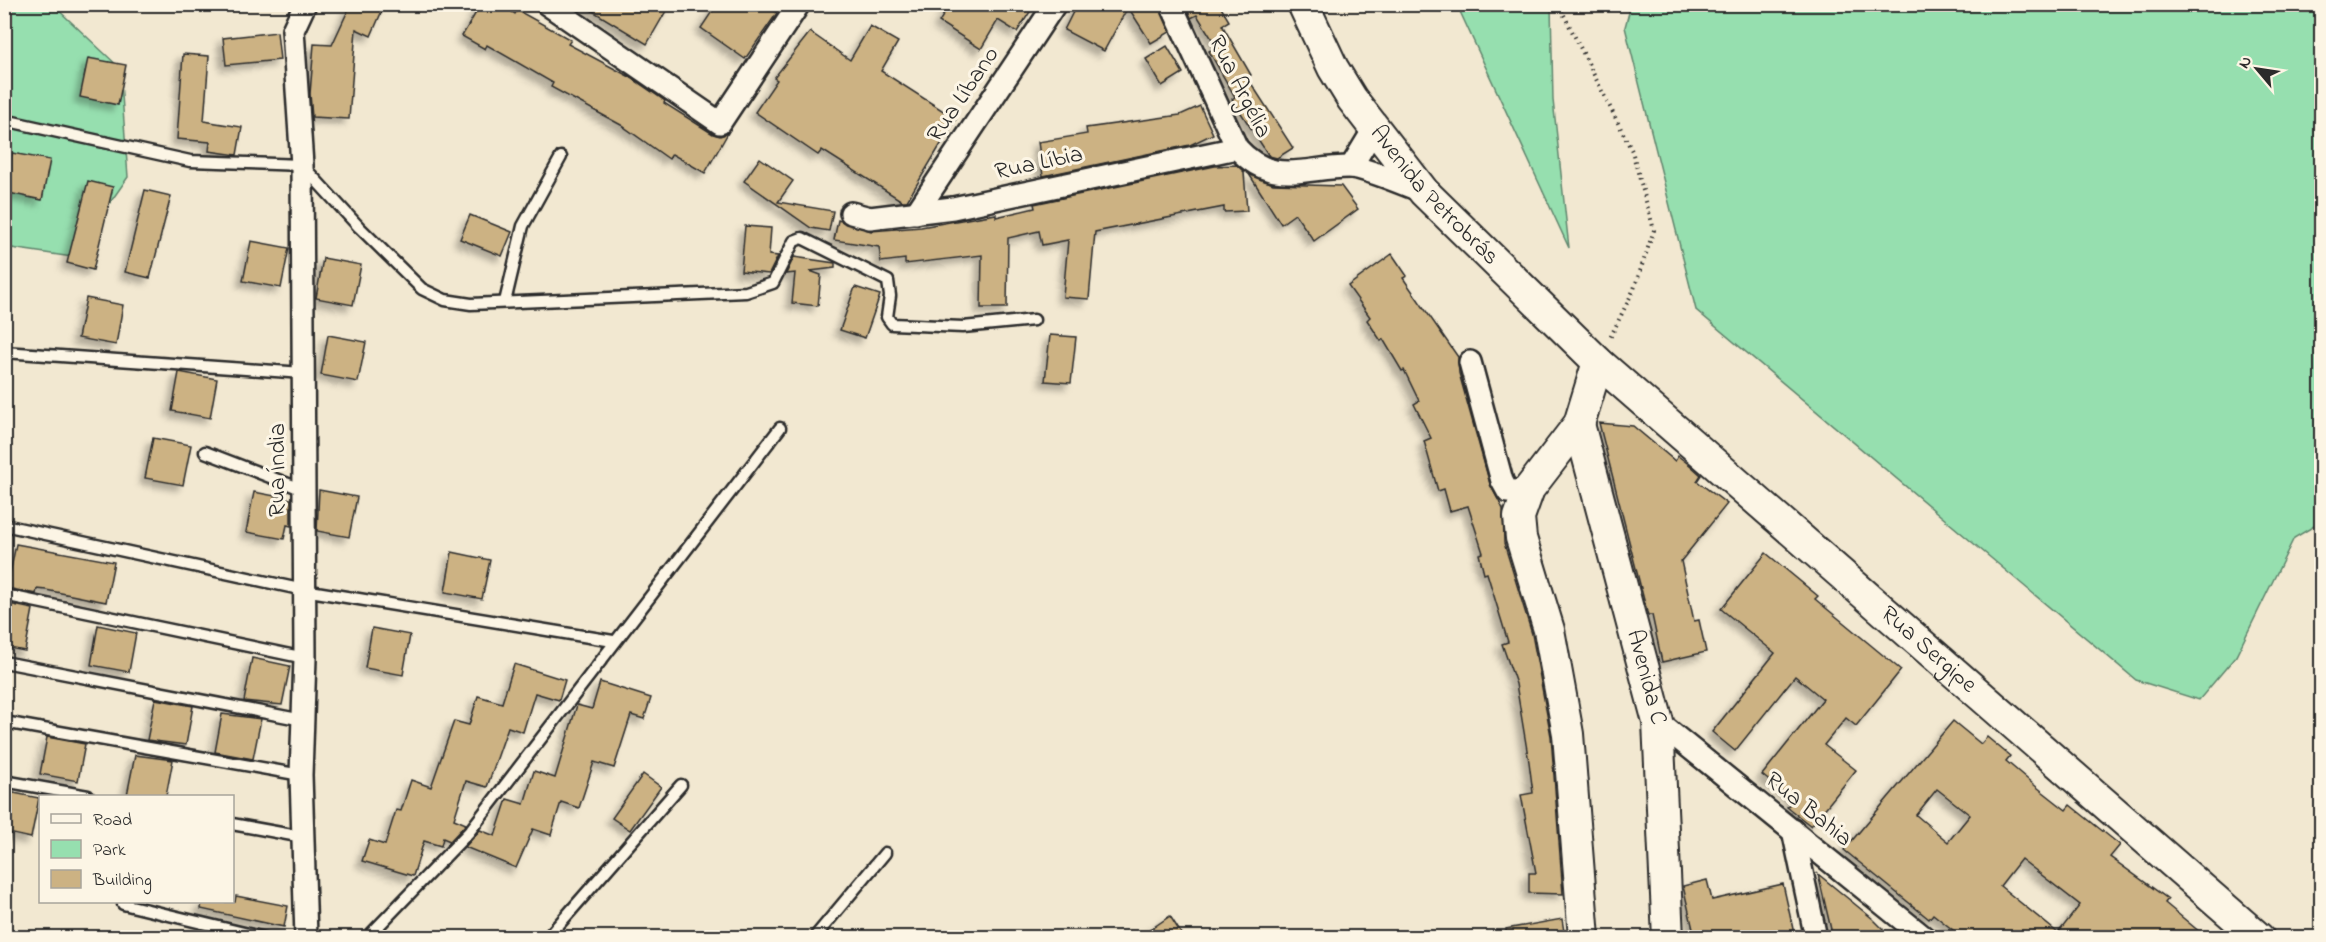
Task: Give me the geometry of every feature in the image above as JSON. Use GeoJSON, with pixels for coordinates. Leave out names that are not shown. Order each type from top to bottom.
{"type":"FeatureCollection","features":[{"type":"Feature","properties":{"kind":"main road","name":"Avenida Petrobrás"},"geometry":{"type":"LineString","coordinates":[[1303,4],[1333,68],[1374,129],[1424,192],[1598,362]]}},
{"type":"Feature","properties":{"kind":"main road"},"geometry":{"type":"LineString","coordinates":[[1584,938],[1568,734],[1549,630],[1521,538],[1519,517],[1529,489],[1579,424],[1598,362]]}},
{"type":"Feature","properties":{"kind":"main road","name":"Rua Sergipe"},"geometry":{"type":"LineString","coordinates":[[1598,362],[2259,938]]}},
{"type":"Feature","properties":{"kind":"main road","name":"Avenida C"},"geometry":{"type":"LineString","coordinates":[[1579,424],[1658,722],[1668,938]]}},
{"type":"Feature","properties":{"kind":"street","name":"Rua Índia"},"geometry":{"type":"LineString","coordinates":[[304,4],[293,30],[302,165],[305,658],[301,775],[306,938]]}},
{"type":"Feature","properties":{"kind":"street"},"geometry":{"type":"LineString","coordinates":[[547,4],[720,123],[799,4]]}},
{"type":"Feature","properties":{"kind":"street","name":"Rua Líbano"},"geometry":{"type":"LineString","coordinates":[[916,213],[1055,4]]}},
{"type":"Feature","properties":{"kind":"street","name":"Rua Argélia"},"geometry":{"type":"LineString","coordinates":[[1171,4],[1237,148],[1249,161],[1265,170],[1293,173],[1351,167],[1424,192]]}},
{"type":"Feature","properties":{"kind":"street"},"geometry":{"type":"LineString","coordinates":[[1351,167],[1374,129]]}},
{"type":"Feature","properties":{"kind":"street","name":"Rua Líbia"},"geometry":{"type":"LineString","coordinates":[[851,213],[870,218],[953,208],[1237,148]]}},
{"type":"Feature","properties":{"kind":"street"},"geometry":{"type":"LineString","coordinates":[[1470,362],[1502,482],[1508,492],[1529,489]]}},
{"type":"Feature","properties":{"kind":"street","name":"Rua Bahia"},"geometry":{"type":"LineString","coordinates":[[1658,722],[1925,938]]}},
{"type":"Feature","properties":{"kind":"street"},"geometry":{"type":"LineString","coordinates":[[1793,830],[1816,938]]}},
{"type":"Feature","properties":{"kind":"lane"},"geometry":{"type":"LineString","coordinates":[[4,120],[190,161],[302,165],[359,227],[422,289],[444,300],[471,304],[746,292],[773,283],[794,241],[802,238],[888,281],[891,296],[887,318],[892,324],[963,327],[1034,320]]}},
{"type":"Feature","properties":{"kind":"lane"},"geometry":{"type":"LineString","coordinates":[[505,302],[523,226],[561,157]]}},
{"type":"Feature","properties":{"kind":"lane"},"geometry":{"type":"LineString","coordinates":[[4,352],[303,373]]}},
{"type":"Feature","properties":{"kind":"lane"},"geometry":{"type":"LineString","coordinates":[[367,938],[469,832],[780,428]]}},
{"type":"Feature","properties":{"kind":"lane"},"geometry":{"type":"LineString","coordinates":[[205,452],[304,489]]}},
{"type":"Feature","properties":{"kind":"lane"},"geometry":{"type":"LineString","coordinates":[[4,525],[304,590],[614,641]]}},
{"type":"Feature","properties":{"kind":"lane"},"geometry":{"type":"LineString","coordinates":[[4,595],[305,658]]}},
{"type":"Feature","properties":{"kind":"lane"},"geometry":{"type":"LineString","coordinates":[[4,662],[303,720]]}},
{"type":"Feature","properties":{"kind":"lane"},"geometry":{"type":"LineString","coordinates":[[4,722],[301,775]]}},
{"type":"Feature","properties":{"kind":"lane"},"geometry":{"type":"LineString","coordinates":[[4,781],[81,795]]}},
{"type":"Feature","properties":{"kind":"lane"},"geometry":{"type":"LineString","coordinates":[[547,938],[681,785]]}},
{"type":"Feature","properties":{"kind":"lane"},"geometry":{"type":"LineString","coordinates":[[234,824],[303,837]]}},
{"type":"Feature","properties":{"kind":"lane"},"geometry":{"type":"LineString","coordinates":[[814,938],[885,854]]}},
{"type":"Feature","properties":{"kind":"lane"},"geometry":{"type":"LineString","coordinates":[[123,904],[265,938]]}},
{"type":"Feature","properties":{"kind":"path"},"geometry":{"type":"LineString","coordinates":[[1565,4],[1562,11],[1632,152],[1654,230],[1634,289],[1598,362]]}},
{"type":"Feature","properties":{"kind":"green space"},"geometry":{"type":"Polygon","coordinates":[[[4,5],[53,5],[120,68],[128,177],[72,257],[5,247],[4,5]]]}},
{"type":"Feature","properties":{"kind":"green space"},"geometry":{"type":"Polygon","coordinates":[[[1457,5],[1551,5],[1553,100],[1569,248],[1457,5]]]}},
{"type":"Feature","properties":{"kind":"green space"},"geometry":{"type":"Polygon","coordinates":[[[1631,5],[2321,5],[2321,522],[2294,538],[2236,656],[2199,700],[2136,680],[1696,310],[1625,27],[1631,5]]]}},
{"type":"Feature","properties":{"kind":"building"},"geometry":{"type":"Polygon","coordinates":[[[351,4],[385,4],[371,36],[356,29],[349,119],[312,117],[310,94],[314,44],[332,45],[351,4]]]}},
{"type":"Feature","properties":{"kind":"building"},"geometry":{"type":"Polygon","coordinates":[[[481,4],[500,4],[515,14],[517,10],[571,40],[568,44],[630,77],[665,101],[664,103],[713,134],[720,136],[728,133],[705,173],[672,154],[669,159],[621,125],[551,87],[553,83],[487,45],[485,49],[462,36],[481,4]]]}},
{"type":"Feature","properties":{"kind":"building"},"geometry":{"type":"Polygon","coordinates":[[[581,4],[670,4],[647,44],[581,4]]]}},
{"type":"Feature","properties":{"kind":"building"},"geometry":{"type":"Polygon","coordinates":[[[717,4],[765,4],[777,13],[745,59],[701,28],[717,4]]]}},
{"type":"Feature","properties":{"kind":"building"},"geometry":{"type":"Polygon","coordinates":[[[950,4],[1035,4],[1017,32],[998,20],[981,49],[939,22],[950,4]]]}},
{"type":"Feature","properties":{"kind":"building"},"geometry":{"type":"Polygon","coordinates":[[[1077,4],[1159,4],[1170,32],[1151,43],[1128,7],[1104,51],[1064,30],[1077,4]]]}},
{"type":"Feature","properties":{"kind":"building"},"geometry":{"type":"Polygon","coordinates":[[[1185,4],[1219,4],[1229,21],[1222,25],[1251,75],[1247,77],[1293,148],[1277,158],[1269,156],[1232,99],[1235,97],[1209,51],[1217,47],[1197,15],[1191,18],[1185,4]]]}},
{"type":"Feature","properties":{"kind":"building"},"geometry":{"type":"Polygon","coordinates":[[[870,26],[898,42],[881,71],[956,119],[907,201],[902,201],[822,150],[818,155],[755,112],[777,80],[774,78],[810,32],[850,60],[870,26]]]}},
{"type":"Feature","properties":{"kind":"building"},"geometry":{"type":"Polygon","coordinates":[[[277,32],[280,60],[226,65],[223,38],[277,32]]]}},
{"type":"Feature","properties":{"kind":"building"},"geometry":{"type":"Polygon","coordinates":[[[1167,46],[1183,73],[1162,86],[1146,59],[1167,46]]]}},
{"type":"Feature","properties":{"kind":"building"},"geometry":{"type":"Polygon","coordinates":[[[183,54],[209,56],[204,121],[242,127],[237,155],[209,151],[210,142],[177,139],[183,54]]]}},
{"type":"Feature","properties":{"kind":"building"},"geometry":{"type":"Polygon","coordinates":[[[88,58],[126,65],[118,105],[80,97],[88,58]]]}},
{"type":"Feature","properties":{"kind":"building"},"geometry":{"type":"Polygon","coordinates":[[[1200,106],[1213,134],[1190,145],[1043,176],[1038,142],[1087,134],[1086,128],[1180,115],[1200,106]]]}},
{"type":"Feature","properties":{"kind":"building"},"geometry":{"type":"Polygon","coordinates":[[[12,153],[50,160],[42,200],[4,192],[12,153]]]}},
{"type":"Feature","properties":{"kind":"building"},"geometry":{"type":"Polygon","coordinates":[[[760,158],[793,181],[778,202],[833,211],[829,231],[811,228],[744,181],[760,158]]]}},
{"type":"Feature","properties":{"kind":"building"},"geometry":{"type":"Polygon","coordinates":[[[1237,165],[1244,172],[1247,211],[1224,212],[1224,207],[1095,232],[1089,299],[1063,297],[1068,240],[1042,245],[1039,231],[1008,238],[1007,308],[981,308],[982,255],[905,264],[905,259],[881,262],[879,247],[834,240],[838,220],[871,231],[921,227],[996,214],[996,217],[1035,208],[1034,204],[1215,166],[1237,165]]]}},
{"type":"Feature","properties":{"kind":"building"},"geometry":{"type":"Polygon","coordinates":[[[1249,174],[1273,184],[1341,186],[1358,209],[1314,241],[1295,214],[1281,224],[1249,174]]]}},
{"type":"Feature","properties":{"kind":"building"},"geometry":{"type":"Polygon","coordinates":[[[88,181],[113,187],[93,270],[67,263],[88,181]]]}},
{"type":"Feature","properties":{"kind":"building"},"geometry":{"type":"Polygon","coordinates":[[[145,190],[171,196],[150,278],[125,272],[145,190]]]}},
{"type":"Feature","properties":{"kind":"building"},"geometry":{"type":"Polygon","coordinates":[[[470,215],[512,232],[502,256],[460,239],[470,215]]]}},
{"type":"Feature","properties":{"kind":"building"},"geometry":{"type":"Polygon","coordinates":[[[745,226],[771,228],[769,255],[778,256],[769,274],[741,271],[745,226]]]}},
{"type":"Feature","properties":{"kind":"building"},"geometry":{"type":"Polygon","coordinates":[[[251,241],[289,248],[281,288],[243,281],[251,241]]]}},
{"type":"Feature","properties":{"kind":"building"},"geometry":{"type":"Polygon","coordinates":[[[1392,254],[1407,276],[1403,278],[1458,357],[1459,373],[1490,484],[1503,509],[1504,543],[1532,634],[1551,736],[1563,894],[1529,893],[1529,873],[1536,873],[1521,795],[1533,793],[1529,762],[1516,684],[1502,644],[1508,642],[1487,573],[1484,574],[1479,554],[1483,553],[1468,506],[1450,511],[1444,489],[1438,491],[1424,441],[1431,438],[1414,404],[1419,401],[1404,370],[1402,371],[1383,339],[1381,341],[1367,320],[1370,317],[1348,286],[1392,254]]]}},
{"type":"Feature","properties":{"kind":"building"},"geometry":{"type":"Polygon","coordinates":[[[794,257],[835,263],[835,268],[810,271],[821,275],[818,306],[792,303],[795,273],[786,274],[794,257]]]}},
{"type":"Feature","properties":{"kind":"building"},"geometry":{"type":"Polygon","coordinates":[[[323,258],[361,265],[353,305],[316,298],[323,258]]]}},
{"type":"Feature","properties":{"kind":"building"},"geometry":{"type":"Polygon","coordinates":[[[855,287],[880,295],[865,338],[840,330],[855,287]]]}},
{"type":"Feature","properties":{"kind":"building"},"geometry":{"type":"Polygon","coordinates":[[[86,298],[123,305],[116,345],[78,338],[86,298]]]}},
{"type":"Feature","properties":{"kind":"building"},"geometry":{"type":"Polygon","coordinates":[[[328,335],[366,342],[358,382],[321,375],[328,335]]]}},
{"type":"Feature","properties":{"kind":"building"},"geometry":{"type":"Polygon","coordinates":[[[1050,335],[1076,337],[1071,383],[1045,381],[1050,335]]]}},
{"type":"Feature","properties":{"kind":"building"},"geometry":{"type":"Polygon","coordinates":[[[179,372],[217,379],[210,418],[172,411],[179,372]]]}},
{"type":"Feature","properties":{"kind":"building"},"geometry":{"type":"Polygon","coordinates":[[[1599,423],[1633,426],[1675,461],[1678,456],[1691,466],[1701,475],[1697,481],[1727,504],[1681,561],[1694,621],[1699,620],[1706,652],[1662,662],[1652,615],[1648,615],[1647,612],[1599,423]]]}},
{"type":"Feature","properties":{"kind":"building"},"geometry":{"type":"Polygon","coordinates":[[[153,438],[191,445],[183,485],[145,478],[153,438]]]}},
{"type":"Feature","properties":{"kind":"building"},"geometry":{"type":"Polygon","coordinates":[[[319,490],[357,497],[349,537],[317,531],[319,490]]]}},
{"type":"Feature","properties":{"kind":"building"},"geometry":{"type":"Polygon","coordinates":[[[254,492],[291,499],[291,526],[287,525],[284,539],[246,532],[254,492]]]}},
{"type":"Feature","properties":{"kind":"building"},"geometry":{"type":"Polygon","coordinates":[[[16,544],[114,562],[106,602],[46,590],[37,589],[36,594],[7,588],[16,544]]]}},
{"type":"Feature","properties":{"kind":"building"},"geometry":{"type":"Polygon","coordinates":[[[452,552],[490,560],[482,599],[445,592],[452,552]]]}},
{"type":"Feature","properties":{"kind":"building"},"geometry":{"type":"Polygon","coordinates":[[[1766,553],[1818,596],[1815,599],[1901,670],[1856,726],[1846,718],[1824,745],[1856,770],[1811,826],[1787,807],[1793,800],[1762,775],[1823,699],[1795,676],[1735,751],[1712,732],[1775,653],[1721,609],[1766,553]]]}},
{"type":"Feature","properties":{"kind":"building"},"geometry":{"type":"Polygon","coordinates":[[[4,603],[33,609],[25,651],[4,647],[4,603]]]}},
{"type":"Feature","properties":{"kind":"building"},"geometry":{"type":"Polygon","coordinates":[[[98,625],[136,633],[129,672],[91,665],[98,625]]]}},
{"type":"Feature","properties":{"kind":"building"},"geometry":{"type":"Polygon","coordinates":[[[372,628],[410,635],[403,675],[365,668],[372,628]]]}},
{"type":"Feature","properties":{"kind":"building"},"geometry":{"type":"Polygon","coordinates":[[[252,658],[290,666],[282,705],[244,701],[252,658]]]}},
{"type":"Feature","properties":{"kind":"building"},"geometry":{"type":"Polygon","coordinates":[[[514,664],[565,680],[559,700],[535,693],[523,732],[508,727],[487,787],[466,781],[454,819],[466,824],[450,841],[443,838],[441,846],[424,841],[413,876],[362,861],[369,840],[385,845],[396,810],[401,811],[411,780],[431,787],[454,721],[469,725],[478,696],[502,703],[514,664]]]}},
{"type":"Feature","properties":{"kind":"building"},"geometry":{"type":"Polygon","coordinates":[[[600,682],[651,698],[644,719],[631,715],[614,768],[594,762],[579,808],[561,802],[551,835],[533,829],[516,868],[465,847],[480,830],[495,836],[507,799],[524,804],[534,771],[555,778],[577,705],[592,709],[600,682]]]}},
{"type":"Feature","properties":{"kind":"building"},"geometry":{"type":"Polygon","coordinates":[[[155,699],[193,706],[186,745],[147,740],[155,699]]]}},
{"type":"Feature","properties":{"kind":"building"},"geometry":{"type":"Polygon","coordinates":[[[222,714],[261,719],[253,759],[215,752],[222,714]]]}},
{"type":"Feature","properties":{"kind":"building"},"geometry":{"type":"Polygon","coordinates":[[[1953,721],[1981,744],[1987,737],[2010,756],[2006,761],[2033,784],[2066,810],[2070,805],[2120,845],[2110,857],[2168,899],[2165,903],[2207,938],[1963,938],[1933,914],[1929,919],[1844,850],[1953,721]],[[1937,789],[1916,815],[1948,842],[1970,815],[1937,789]],[[2021,859],[2000,886],[2058,933],[2080,905],[2021,859]]]}},
{"type":"Feature","properties":{"kind":"building"},"geometry":{"type":"Polygon","coordinates":[[[47,737],[85,744],[78,781],[40,774],[47,737]]]}},
{"type":"Feature","properties":{"kind":"building"},"geometry":{"type":"Polygon","coordinates":[[[135,755],[173,760],[166,795],[127,795],[135,755]]]}},
{"type":"Feature","properties":{"kind":"building"},"geometry":{"type":"Polygon","coordinates":[[[643,774],[661,787],[630,830],[612,818],[643,774]]]}},
{"type":"Feature","properties":{"kind":"building"},"geometry":{"type":"Polygon","coordinates":[[[4,791],[39,798],[31,838],[4,832],[4,791]]]}},
{"type":"Feature","properties":{"kind":"building"},"geometry":{"type":"Polygon","coordinates":[[[1818,874],[1873,919],[1892,938],[1833,938],[1818,874]]]}},
{"type":"Feature","properties":{"kind":"building"},"geometry":{"type":"Polygon","coordinates":[[[1707,880],[1712,900],[1783,884],[1795,938],[1695,938],[1683,886],[1707,880]]]}},
{"type":"Feature","properties":{"kind":"building"},"geometry":{"type":"Polygon","coordinates":[[[236,896],[288,906],[284,927],[201,909],[202,903],[235,902],[236,896]]]}},
{"type":"Feature","properties":{"kind":"building"},"geometry":{"type":"Polygon","coordinates":[[[1170,916],[1184,938],[1138,938],[1170,916]]]}},
{"type":"Feature","properties":{"kind":"building"},"geometry":{"type":"Polygon","coordinates":[[[1562,919],[1565,938],[1506,938],[1506,929],[1562,919]]]}}]}
